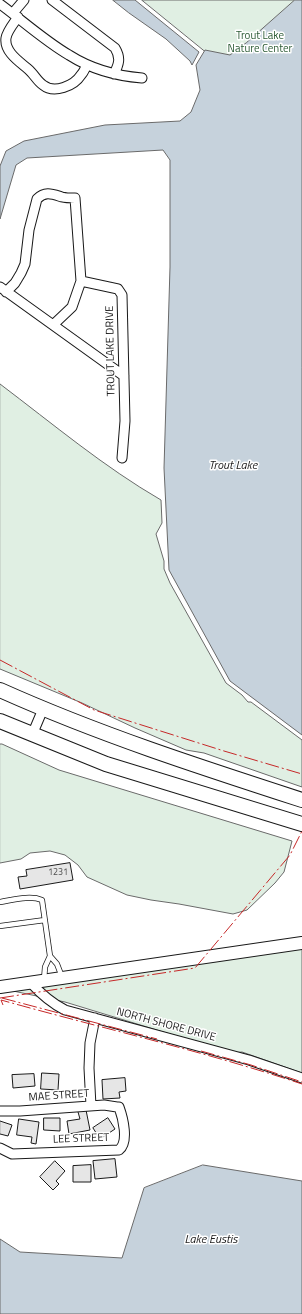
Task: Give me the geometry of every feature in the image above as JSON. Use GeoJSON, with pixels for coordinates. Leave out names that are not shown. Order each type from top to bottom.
{"type":"FeatureCollection","features":[{"type":"Feature","properties":{"kind":"main road"},"geometry":{"type":"LineString","coordinates":[[0,690],[43,710],[154,751],[302,800]]}},
{"type":"Feature","properties":{"kind":"main road"},"geometry":{"type":"LineString","coordinates":[[0,721],[128,772],[302,824]]}},
{"type":"Feature","properties":{"kind":"main road"},"geometry":{"type":"LineString","coordinates":[[0,987],[302,943]]}},
{"type":"Feature","properties":{"kind":"street"},"geometry":{"type":"LineString","coordinates":[[24,0],[6,37],[6,44],[9,51],[15,58],[30,70],[42,85],[54,90],[75,82],[81,76],[87,65]]}},
{"type":"Feature","properties":{"kind":"street"},"geometry":{"type":"LineString","coordinates":[[52,0],[115,48],[119,55],[119,63],[114,74]]}},
{"type":"Feature","properties":{"kind":"street"},"geometry":{"type":"LineString","coordinates":[[0,4],[59,49],[87,65],[114,74],[142,78]]}},
{"type":"Feature","properties":{"kind":"street"},"geometry":{"type":"LineString","coordinates":[[53,325],[72,307],[81,281],[75,198],[52,193],[40,196],[37,199],[29,230],[25,264],[21,273],[3,289],[53,325],[124,376]]}},
{"type":"Feature","properties":{"kind":"street","name":"TROUT LAKE DRIVE"},"geometry":{"type":"LineString","coordinates":[[81,281],[118,289],[122,295],[125,421],[122,458]]}},
{"type":"Feature","properties":{"kind":"street"},"geometry":{"type":"LineString","coordinates":[[32,735],[43,710]]}},
{"type":"Feature","properties":{"kind":"street","name":"NORTH SHORE DRIVE"},"geometry":{"type":"LineString","coordinates":[[31,983],[55,1005],[64,1010],[249,1060],[302,1078]]}},
{"type":"Feature","properties":{"kind":"street"},"geometry":{"type":"LineString","coordinates":[[91,1106],[89,1068],[90,1043],[95,1018]]}},
{"type":"Feature","properties":{"kind":"street","name":"MAE STREET"},"geometry":{"type":"LineString","coordinates":[[0,1111],[104,1105],[119,1107]]}},
{"type":"Feature","properties":{"kind":"street","name":"LEE STREET"},"geometry":{"type":"LineString","coordinates":[[0,1148],[12,1154],[119,1150],[124,1144],[125,1139],[122,1115],[119,1107]]}},
{"type":"Feature","properties":{"kind":"lane"},"geometry":{"type":"LineString","coordinates":[[0,902],[37,898],[42,900],[50,956],[57,964],[63,978]]}},
{"type":"Feature","properties":{"kind":"lane"},"geometry":{"type":"LineString","coordinates":[[0,926],[44,920]]}},
{"type":"Feature","properties":{"kind":"lane"},"geometry":{"type":"LineString","coordinates":[[44,981],[45,967],[50,956]]}},
{"type":"Feature","properties":{"kind":"green space","name":"Trout Lake Nature Center"},"geometry":{"type":"Polygon","coordinates":[[[142,0],[302,0],[302,130],[142,0]]]}},
{"type":"Feature","properties":{"kind":"green space"},"geometry":{"type":"Polygon","coordinates":[[[0,384],[119,474],[161,500],[162,523],[156,534],[164,561],[164,569],[170,583],[226,683],[242,695],[248,702],[251,702],[302,740],[302,787],[204,753],[186,750],[82,703],[0,669],[0,384]]]}},
{"type":"Feature","properties":{"kind":"green space"},"geometry":{"type":"Polygon","coordinates":[[[0,744],[59,770],[292,841],[284,872],[275,883],[247,910],[233,914],[127,895],[87,877],[78,865],[65,855],[50,851],[30,853],[21,859],[0,863],[0,744]]]}},
{"type":"Feature","properties":{"kind":"green space"},"geometry":{"type":"Polygon","coordinates":[[[302,948],[302,1073],[242,1052],[232,1053],[65,1002],[13,991],[302,948]]]}},
{"type":"Feature","properties":{"kind":"water"},"geometry":{"type":"Polygon","coordinates":[[[113,0],[135,0],[199,52],[192,65],[190,61],[166,39],[113,0]]]}},
{"type":"Feature","properties":{"kind":"water","name":"Trout Lake"},"geometry":{"type":"Polygon","coordinates":[[[295,0],[302,0],[302,735],[230,681],[169,570],[164,468],[170,267],[170,160],[163,150],[27,158],[16,165],[0,219],[0,166],[6,151],[24,141],[105,125],[180,121],[191,112],[200,90],[196,65],[205,50],[230,55],[295,0]]]}},
{"type":"Feature","properties":{"kind":"water","name":"Lake Eustis"},"geometry":{"type":"Polygon","coordinates":[[[203,1165],[302,1181],[302,1314],[0,1314],[0,1239],[20,1252],[122,1258],[144,1188],[203,1165]]]}},
{"type":"Feature","properties":{"kind":"building"},"geometry":{"type":"Polygon","coordinates":[[[70,863],[73,880],[20,889],[18,877],[27,876],[26,870],[70,863]]]}},
{"type":"Feature","properties":{"kind":"building"},"geometry":{"type":"Polygon","coordinates":[[[42,1073],[59,1074],[58,1090],[41,1089],[42,1073]]]}},
{"type":"Feature","properties":{"kind":"building"},"geometry":{"type":"Polygon","coordinates":[[[34,1074],[35,1086],[13,1088],[12,1075],[34,1074]]]}},
{"type":"Feature","properties":{"kind":"building"},"geometry":{"type":"Polygon","coordinates":[[[125,1078],[126,1091],[119,1092],[120,1098],[103,1099],[102,1080],[125,1078]]]}},
{"type":"Feature","properties":{"kind":"building"},"geometry":{"type":"Polygon","coordinates":[[[86,1110],[90,1130],[69,1134],[67,1121],[80,1119],[78,1112],[86,1110]]]}},
{"type":"Feature","properties":{"kind":"building"},"geometry":{"type":"Polygon","coordinates":[[[44,1118],[60,1118],[60,1131],[44,1130],[44,1118]]]}},
{"type":"Feature","properties":{"kind":"building"},"geometry":{"type":"Polygon","coordinates":[[[108,1118],[115,1129],[100,1139],[93,1128],[108,1118]]]}},
{"type":"Feature","properties":{"kind":"building"},"geometry":{"type":"Polygon","coordinates":[[[19,1119],[39,1122],[36,1144],[31,1143],[32,1137],[17,1135],[19,1119]]]}},
{"type":"Feature","properties":{"kind":"building"},"geometry":{"type":"Polygon","coordinates":[[[0,1121],[12,1125],[8,1136],[0,1134],[0,1121]]]}},
{"type":"Feature","properties":{"kind":"building"},"geometry":{"type":"Polygon","coordinates":[[[115,1159],[117,1177],[95,1179],[93,1161],[115,1159]]]}},
{"type":"Feature","properties":{"kind":"building"},"geometry":{"type":"Polygon","coordinates":[[[55,1161],[65,1171],[56,1181],[59,1184],[53,1190],[40,1177],[55,1161]]]}},
{"type":"Feature","properties":{"kind":"building"},"geometry":{"type":"Polygon","coordinates":[[[91,1165],[91,1182],[73,1182],[73,1166],[91,1165]]]}},
{"type":"Feature","properties":{"kind":"power"},"geometry":{"type":"LineString","coordinates":[[0,660],[94,710],[302,774]]}},
{"type":"Feature","properties":{"kind":"power"},"geometry":{"type":"LineString","coordinates":[[0,998],[195,968],[290,855],[302,831]]}},
{"type":"Feature","properties":{"kind":"power"},"geometry":{"type":"LineString","coordinates":[[2,998],[157,1039]]}},
{"type":"Feature","properties":{"kind":"power"},"geometry":{"type":"LineString","coordinates":[[3,1005],[1,1000],[190,1050],[302,1084]]}},
{"type":"Feature","properties":{"kind":"power"},"geometry":{"type":"LineString","coordinates":[[201,1051],[251,1065],[302,1082]]}}]}
